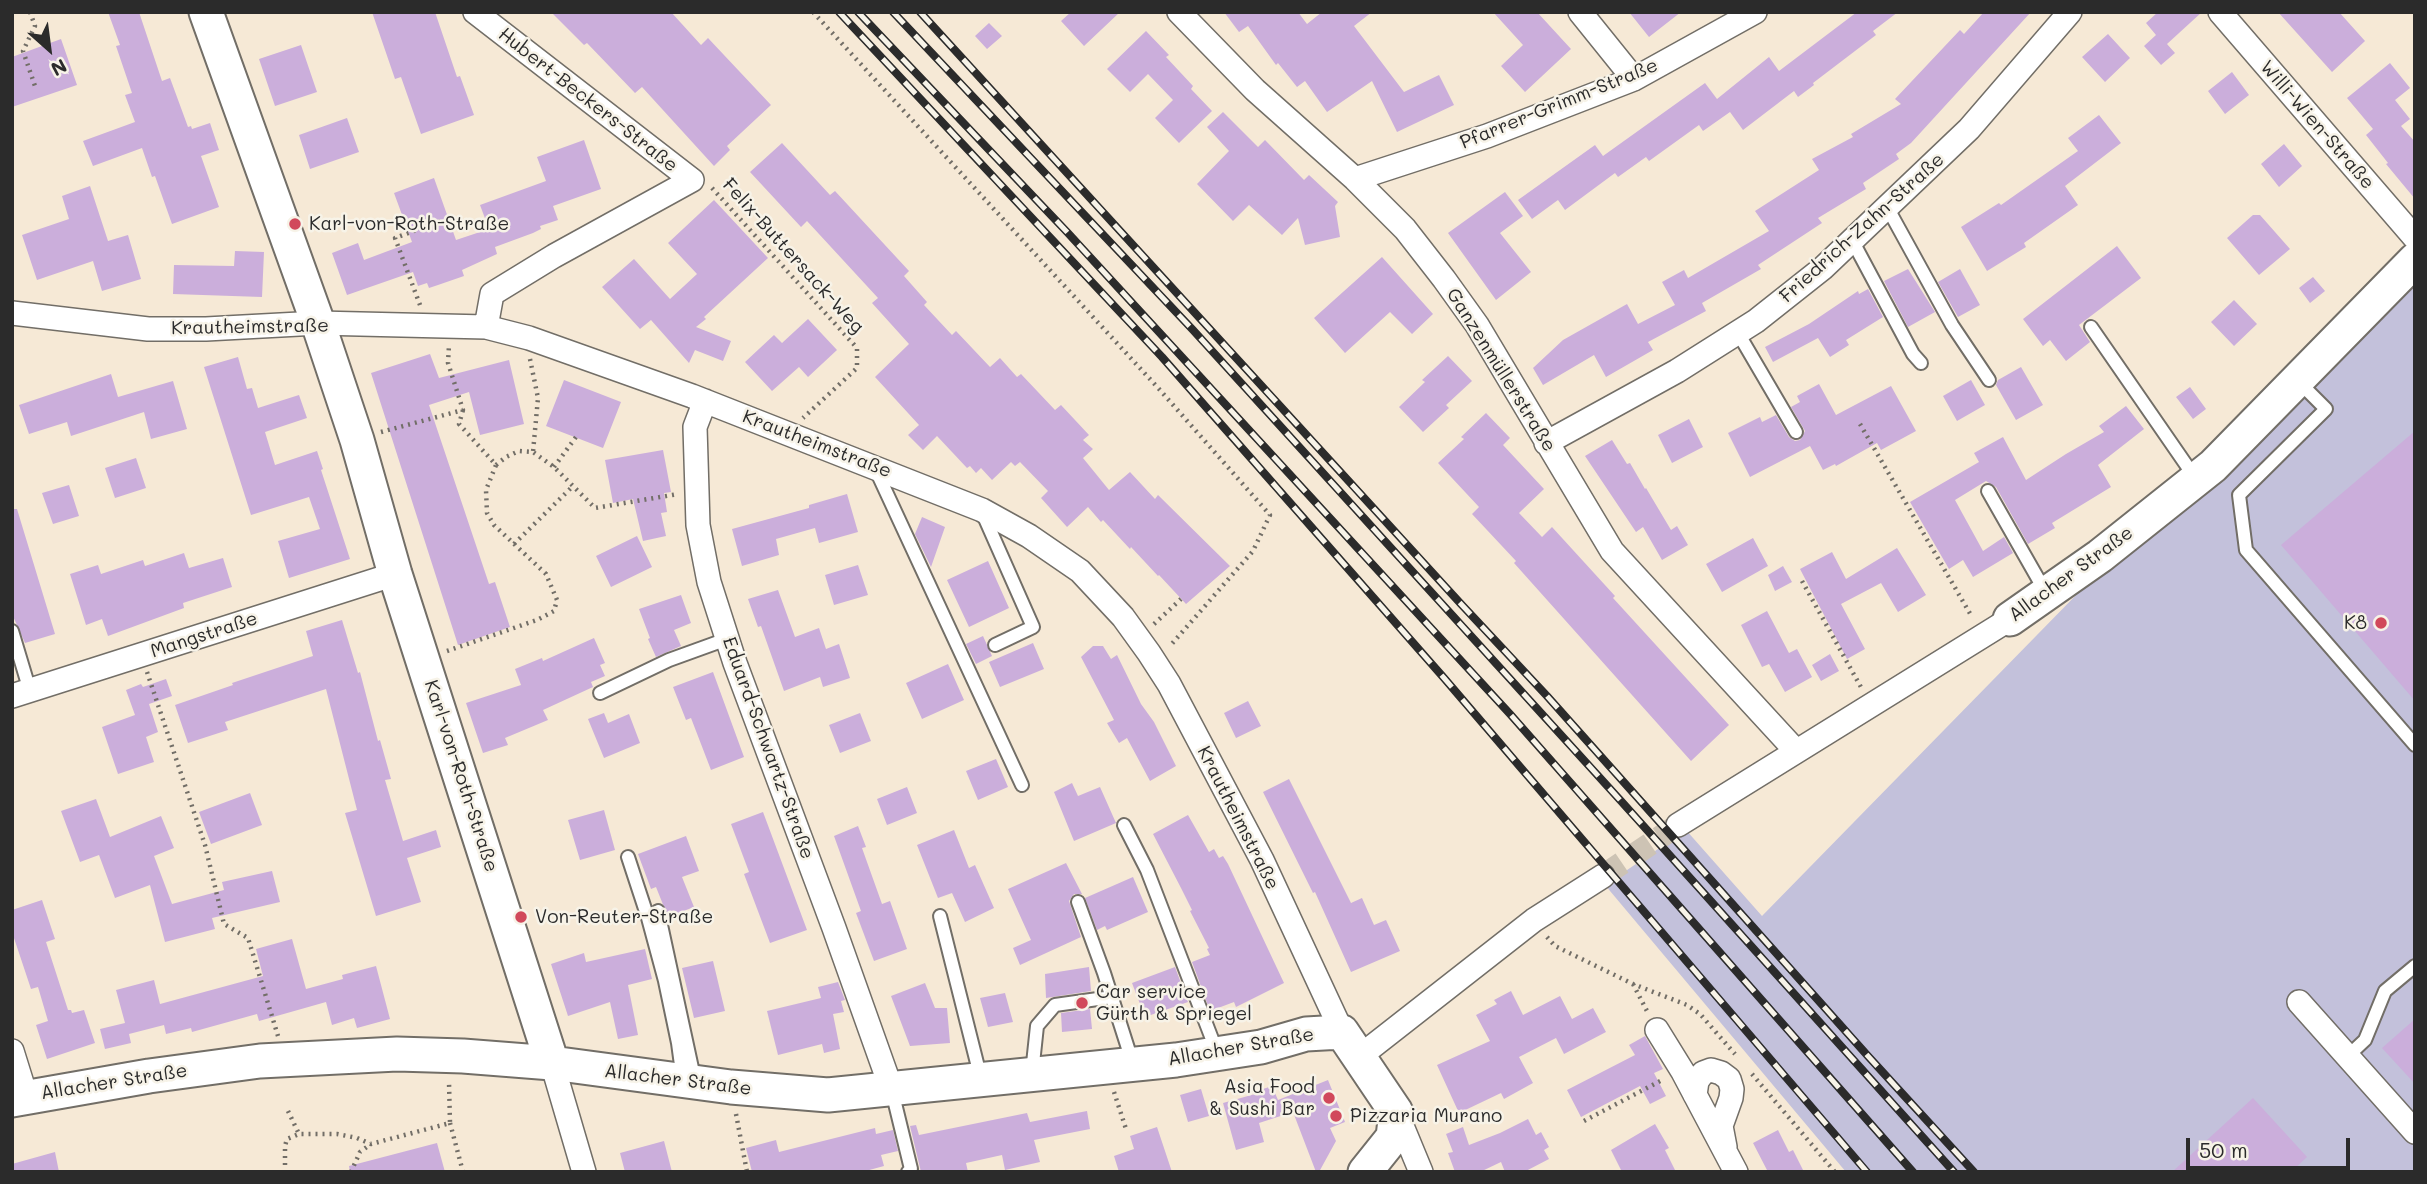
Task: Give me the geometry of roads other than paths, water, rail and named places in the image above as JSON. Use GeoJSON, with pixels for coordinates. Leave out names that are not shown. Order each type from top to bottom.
{"type":"FeatureCollection","features":[{"type":"Feature","properties":{"kind":"street","name":"Karl-von-Roth-Straße"},"geometry":{"type":"LineString","coordinates":[[206,12],[318,323],[357,440],[395,574],[552,1063]]}},
{"type":"Feature","properties":{"kind":"street","name":"Hubert-Beckers-Straße"},"geometry":{"type":"LineString","coordinates":[[475,12],[692,180],[492,294],[486,327]]}},
{"type":"Feature","properties":{"kind":"street","name":"Ganzenmüllerstraße"},"geometry":{"type":"LineString","coordinates":[[1179,12],[1255,90],[1355,178],[1405,229],[1477,326],[1612,551],[1796,751]]}},
{"type":"Feature","properties":{"kind":"street"},"geometry":{"type":"LineString","coordinates":[[1580,12],[1634,79]]}},
{"type":"Feature","properties":{"kind":"street","name":"Pfarrer-Grimm-Straße"},"geometry":{"type":"LineString","coordinates":[[1355,178],[1487,136],[1634,79],[1755,12]]}},
{"type":"Feature","properties":{"kind":"street","name":"Friedrich-Zahn-Straße"},"geometry":{"type":"LineString","coordinates":[[1546,443],[1677,371],[1738,333],[1822,268],[1969,129],[2070,12]]}},
{"type":"Feature","properties":{"kind":"street","name":"Willi-Wien-Straße"},"geometry":{"type":"LineString","coordinates":[[2220,12],[2415,238]]}},
{"type":"Feature","properties":{"kind":"street","name":"Allacher Straße"},"geometry":{"type":"LineString","coordinates":[[1678,825],[1997,628],[2100,556],[2213,466],[2297,380],[2411,273]]}},
{"type":"Feature","properties":{"kind":"street","name":"Krautheimstraße"},"geometry":{"type":"LineString","coordinates":[[12,313],[148,329],[318,323],[486,327],[528,338],[705,401],[982,510],[1028,536],[1080,572],[1123,617],[1154,660],[1262,860],[1351,1045]]}},
{"type":"Feature","properties":{"kind":"street","name":"Eduard-Schwartz-Straße"},"geometry":{"type":"LineString","coordinates":[[705,401],[695,427],[696,491],[698,525],[709,582],[727,639],[891,1088]]}},
{"type":"Feature","properties":{"kind":"street","name":"Mangstraße"},"geometry":{"type":"LineString","coordinates":[[21,694],[395,574]]}},
{"type":"Feature","properties":{"kind":"street"},"geometry":{"type":"LineString","coordinates":[[1421,1172],[1396,1112],[1351,1045],[1603,876]]}},
{"type":"Feature","properties":{"kind":"street"},"geometry":{"type":"LineString","coordinates":[[2299,1002],[2415,1132]]}},
{"type":"Feature","properties":{"kind":"street"},"geometry":{"type":"LineString","coordinates":[[1657,1030],[1732,1164]]}},
{"type":"Feature","properties":{"kind":"street","name":"Allacher Straße"},"geometry":{"type":"LineString","coordinates":[[19,1098],[260,1061],[385,1054],[552,1063],[731,1087],[828,1095],[1032,1074],[1122,1074],[1217,1053],[1261,1047],[1306,1034],[1351,1045]]}},
{"type":"Feature","properties":{"kind":"street"},"geometry":{"type":"LineString","coordinates":[[12,1051],[19,1098]]}},
{"type":"Feature","properties":{"kind":"street"},"geometry":{"type":"LineString","coordinates":[[552,1063],[584,1172]]}},
{"type":"Feature","properties":{"kind":"street"},"geometry":{"type":"LineString","coordinates":[[1695,1095],[1697,1081],[1703,1073],[1712,1070],[1728,1079],[1732,1089],[1731,1098],[1721,1126],[1722,1141],[1732,1164]]}},
{"type":"Feature","properties":{"kind":"street"},"geometry":{"type":"LineString","coordinates":[[1365,1172],[1393,1138],[1396,1112]]}},
{"type":"Feature","properties":{"kind":"lane"},"geometry":{"type":"LineString","coordinates":[[1887,208],[1952,325],[1989,380]]}},
{"type":"Feature","properties":{"kind":"lane"},"geometry":{"type":"LineString","coordinates":[[1852,240],[1913,354],[1921,363]]}},
{"type":"Feature","properties":{"kind":"lane"},"geometry":{"type":"LineString","coordinates":[[2091,327],[2196,479]]}},
{"type":"Feature","properties":{"kind":"lane"},"geometry":{"type":"LineString","coordinates":[[1738,333],[1796,432]]}},
{"type":"Feature","properties":{"kind":"lane"},"geometry":{"type":"LineString","coordinates":[[2297,380],[2326,409],[2239,495],[2246,550],[2415,745]]}},
{"type":"Feature","properties":{"kind":"lane"},"geometry":{"type":"LineString","coordinates":[[875,467],[1022,785]]}},
{"type":"Feature","properties":{"kind":"lane"},"geometry":{"type":"LineString","coordinates":[[1988,491],[2047,594]]}},
{"type":"Feature","properties":{"kind":"lane"},"geometry":{"type":"LineString","coordinates":[[982,510],[1032,627],[995,645]]}},
{"type":"Feature","properties":{"kind":"lane"},"geometry":{"type":"LineString","coordinates":[[12,631],[21,694]]}},
{"type":"Feature","properties":{"kind":"lane"},"geometry":{"type":"LineString","coordinates":[[600,693],[669,660],[727,639]]}},
{"type":"Feature","properties":{"kind":"lane"},"geometry":{"type":"LineString","coordinates":[[1125,825],[1147,870],[1217,1053]]}},
{"type":"Feature","properties":{"kind":"lane"},"geometry":{"type":"LineString","coordinates":[[628,857],[666,981],[678,1043],[690,1082]]}},
{"type":"Feature","properties":{"kind":"lane"},"geometry":{"type":"LineString","coordinates":[[1078,902],[1112,997],[1122,1074]]}},
{"type":"Feature","properties":{"kind":"lane"},"geometry":{"type":"LineString","coordinates":[[658,911],[690,1082]]}},
{"type":"Feature","properties":{"kind":"lane"},"geometry":{"type":"LineString","coordinates":[[940,916],[981,1079]]}},
{"type":"Feature","properties":{"kind":"lane"},"geometry":{"type":"LineString","coordinates":[[2348,1056],[2365,1040],[2385,991],[2415,966]]}},
{"type":"Feature","properties":{"kind":"lane"},"geometry":{"type":"LineString","coordinates":[[1032,1074],[1037,1026],[1055,1005],[1112,997]]}},
{"type":"Feature","properties":{"kind":"lane"},"geometry":{"type":"LineString","coordinates":[[891,1088],[910,1171]]}},
{"type":"Feature","properties":{"kind":"tunnel"},"geometry":{"type":"LineString","coordinates":[[1603,876],[1678,825]]}},
{"type":"Feature","properties":{"kind":"railway"},"geometry":{"type":"LineString","coordinates":[[839,12],[1162,357],[1444,678],[1867,1172]]}},
{"type":"Feature","properties":{"kind":"railway"},"geometry":{"type":"LineString","coordinates":[[858,12],[1067,232],[1510,714],[1913,1172]]}},
{"type":"Feature","properties":{"kind":"railway"},"geometry":{"type":"LineString","coordinates":[[893,12],[1193,330],[1954,1172]]}},
{"type":"Feature","properties":{"kind":"railway"},"geometry":{"type":"LineString","coordinates":[[920,12],[1547,696],[1974,1172]]}},
{"type":"Feature","properties":{"kind":"place","name":"Karl-von-Roth-Straße"},"geometry":{"type":"Point","coordinates":[295,224]}},
{"type":"Feature","properties":{"kind":"place","name":"K8"},"geometry":{"type":"Point","coordinates":[2381,623]}},
{"type":"Feature","properties":{"kind":"place","name":"Von-Reuter-Straße"},"geometry":{"type":"Point","coordinates":[521,917]}},
{"type":"Feature","properties":{"kind":"place","name":"Car service Gürth & Spriegel"},"geometry":{"type":"Point","coordinates":[1082,1003]}},
{"type":"Feature","properties":{"kind":"place","name":"Asia Food & Sushi Bar"},"geometry":{"type":"Point","coordinates":[1329,1098]}},
{"type":"Feature","properties":{"kind":"place","name":"Pizzaria Murano"},"geometry":{"type":"Point","coordinates":[1336,1116]}}]}
